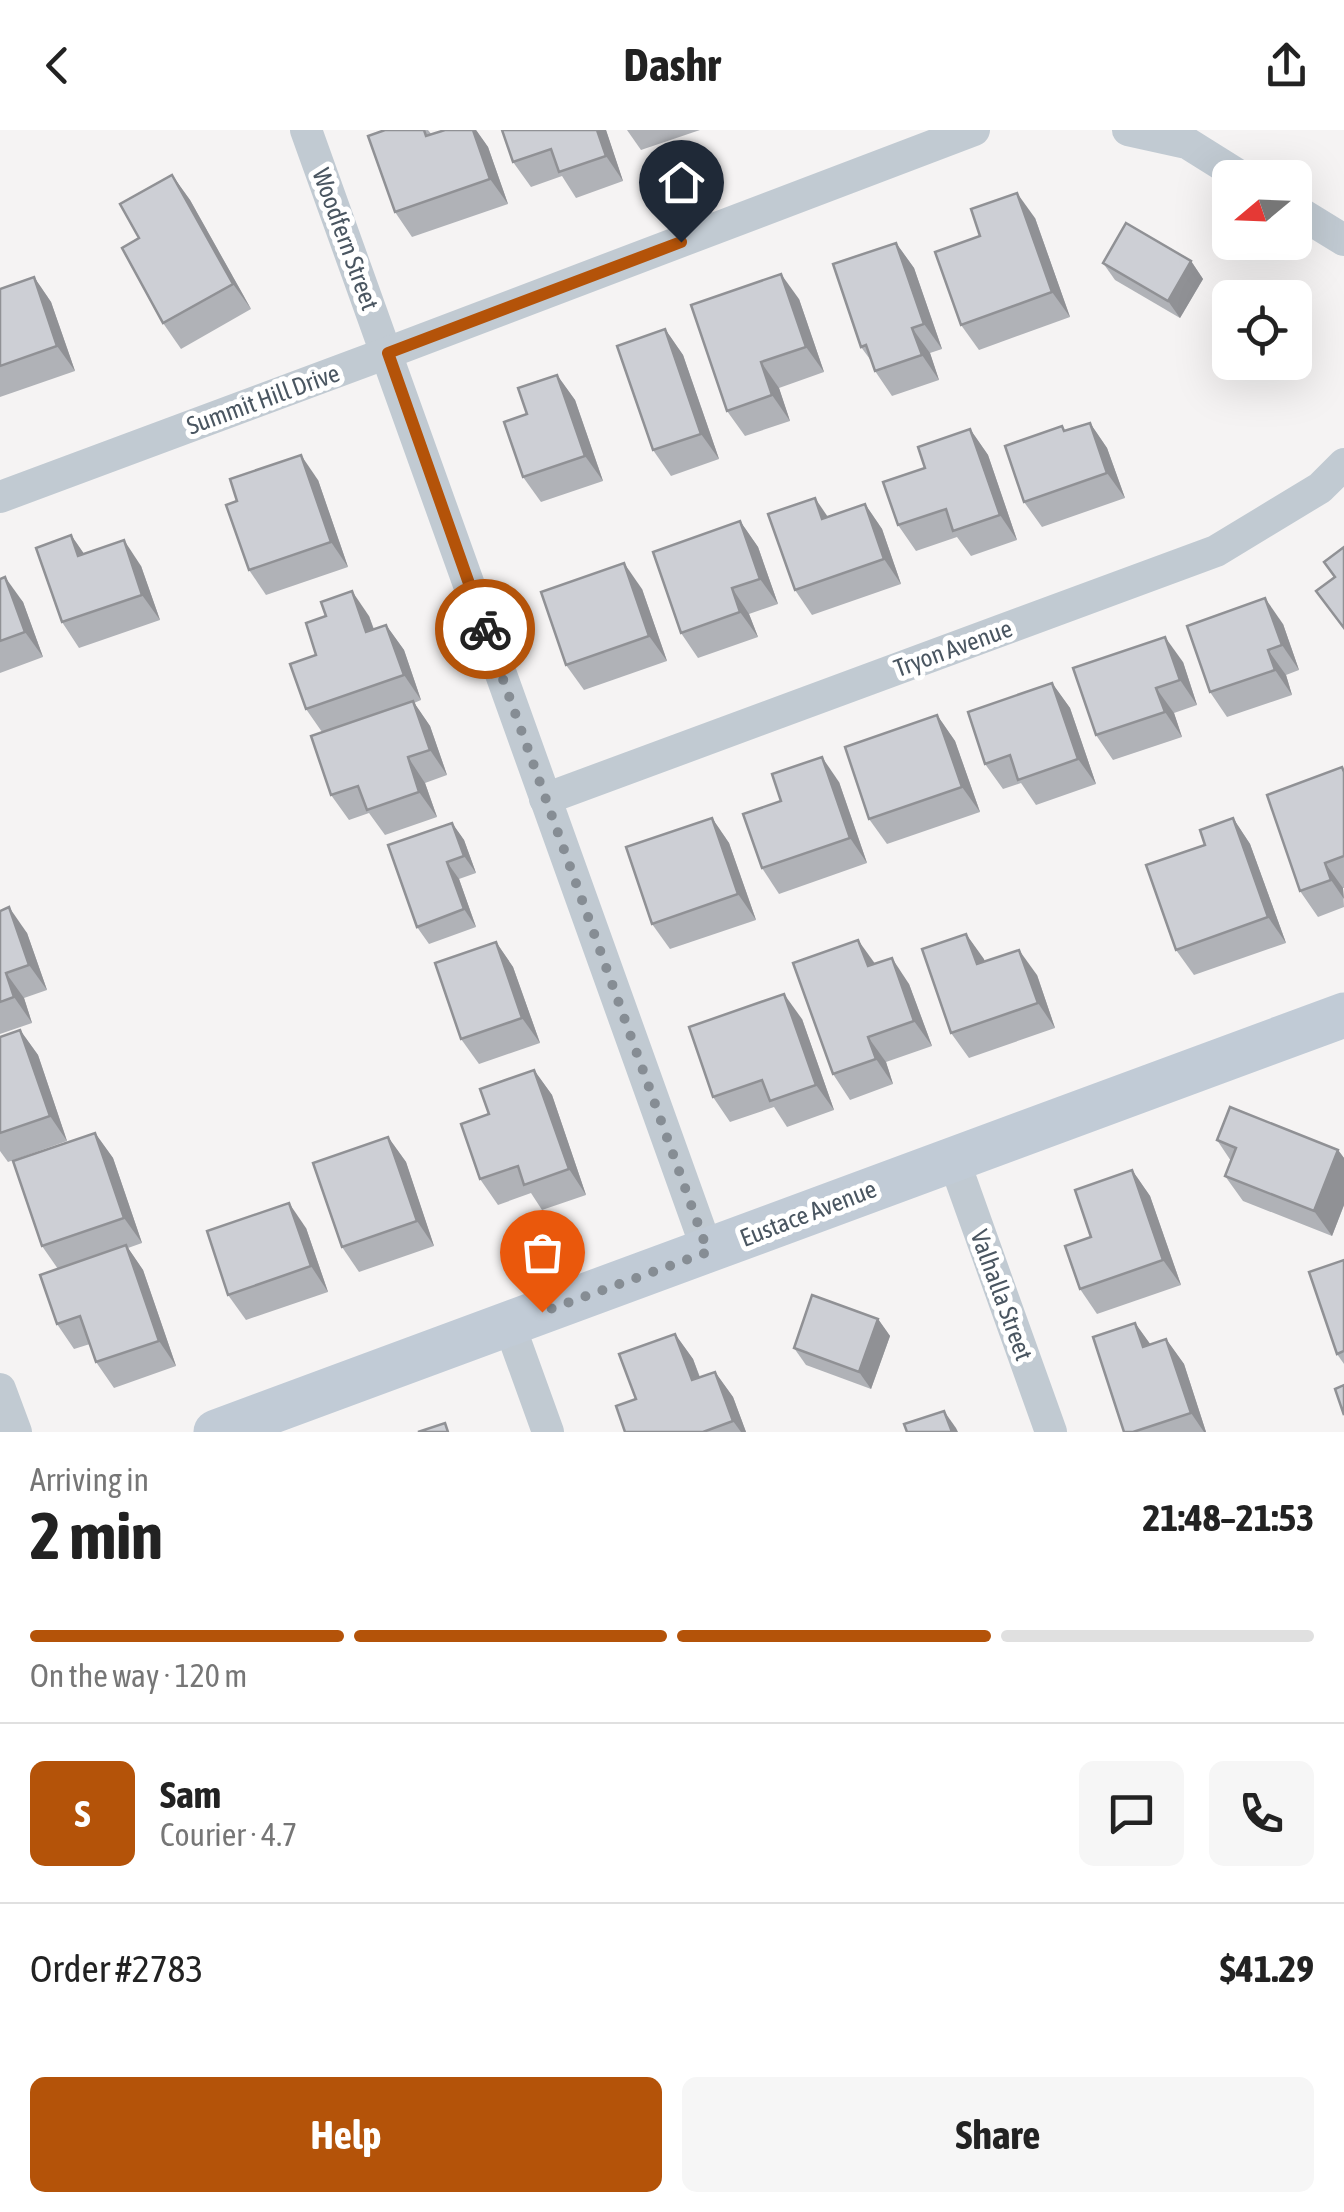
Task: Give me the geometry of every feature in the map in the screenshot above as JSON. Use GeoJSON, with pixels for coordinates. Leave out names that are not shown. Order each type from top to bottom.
{"type":"FeatureCollection","features":[{"type":"Feature","properties":{"kind":"street","name":"Woodfern Street"},"geometry":{"type":"LineString","coordinates":[[306,130],[708,1252]]}},
{"type":"Feature","properties":{"kind":"street","name":"Summit Hill Drive"},"geometry":{"type":"LineString","coordinates":[[0,496],[974,130]]}},
{"type":"Feature","properties":{"kind":"street"},"geometry":{"type":"LineString","coordinates":[[1128,130],[1187,143],[1214,160]]}},
{"type":"Feature","properties":{"kind":"street"},"geometry":{"type":"LineString","coordinates":[[1312,220],[1344,240]]}},
{"type":"Feature","properties":{"kind":"street","name":"Tryon Avenue"},"geometry":{"type":"LineString","coordinates":[[545,800],[1216,551],[1320,488],[1344,464]]}},
{"type":"Feature","properties":{"kind":"street","name":"Eustace Avenue"},"geometry":{"type":"LineString","coordinates":[[216,1432],[1344,1015]]}},
{"type":"Feature","properties":{"kind":"street","name":"Valhalla Street"},"geometry":{"type":"LineString","coordinates":[[953,1158],[1050,1432]]}},
{"type":"Feature","properties":{"kind":"street"},"geometry":{"type":"LineString","coordinates":[[509,1324],[548,1432]]}},
{"type":"Feature","properties":{"kind":"street"},"geometry":{"type":"LineString","coordinates":[[0,1389],[16,1432]]}},
{"type":"Feature","properties":{"kind":"building"},"geometry":{"type":"Polygon","coordinates":[[[385,130],[424,130],[426,136],[445,130],[473,130],[490,179],[395,212],[368,136],[385,130]]]}},
{"type":"Feature","properties":{"kind":"building"},"geometry":{"type":"Polygon","coordinates":[[[502,130],[597,130],[606,156],[559,172],[551,149],[513,162],[502,130]]]}},
{"type":"Feature","properties":{"kind":"building"},"geometry":{"type":"Polygon","coordinates":[[[172,175],[233,284],[163,323],[122,248],[139,238],[120,204],[172,175]]]}},
{"type":"Feature","properties":{"kind":"building"},"geometry":{"type":"Polygon","coordinates":[[[1017,193],[1052,292],[961,325],[935,252],[980,236],[971,209],[1017,193]]]}},
{"type":"Feature","properties":{"kind":"building"},"geometry":{"type":"Polygon","coordinates":[[[1126,223],[1191,261],[1168,301],[1103,263],[1126,223]]]}},
{"type":"Feature","properties":{"kind":"building"},"geometry":{"type":"Polygon","coordinates":[[[896,243],[924,324],[912,328],[922,355],[875,371],[866,345],[861,347],[833,264],[896,243]]]}},
{"type":"Feature","properties":{"kind":"building"},"geometry":{"type":"Polygon","coordinates":[[[781,274],[806,347],[761,362],[772,395],[727,411],[691,305],[781,274]]]}},
{"type":"Feature","properties":{"kind":"building"},"geometry":{"type":"Polygon","coordinates":[[[34,277],[57,346],[0,366],[0,289],[34,277]]]}},
{"type":"Feature","properties":{"kind":"building"},"geometry":{"type":"Polygon","coordinates":[[[665,329],[701,434],[653,450],[617,346],[665,329]]]}},
{"type":"Feature","properties":{"kind":"building"},"geometry":{"type":"Polygon","coordinates":[[[557,375],[585,456],[523,477],[504,422],[527,414],[518,388],[557,375]]]}},
{"type":"Feature","properties":{"kind":"building"},"geometry":{"type":"Polygon","coordinates":[[[1090,423],[1107,473],[1024,502],[1005,446],[1062,426],[1064,431],[1090,423]]]}},
{"type":"Feature","properties":{"kind":"building"},"geometry":{"type":"Polygon","coordinates":[[[970,429],[1000,515],[953,531],[946,509],[898,525],[883,482],[925,468],[918,447],[970,429]]]}},
{"type":"Feature","properties":{"kind":"building"},"geometry":{"type":"Polygon","coordinates":[[[301,455],[331,542],[249,570],[226,505],[237,501],[230,479],[301,455]]]}},
{"type":"Feature","properties":{"kind":"building"},"geometry":{"type":"Polygon","coordinates":[[[815,498],[822,519],[865,504],[884,559],[795,590],[768,514],[815,498]]]}},
{"type":"Feature","properties":{"kind":"building"},"geometry":{"type":"Polygon","coordinates":[[[740,521],[760,579],[732,588],[740,612],[681,633],[653,552],[740,521]]]}},
{"type":"Feature","properties":{"kind":"building"},"geometry":{"type":"Polygon","coordinates":[[[71,535],[78,556],[124,540],[142,595],[62,622],[36,548],[71,535]]]}},
{"type":"Feature","properties":{"kind":"building"},"geometry":{"type":"Polygon","coordinates":[[[1344,547],[1344,628],[1316,591],[1335,577],[1324,562],[1344,547]]]}},
{"type":"Feature","properties":{"kind":"building"},"geometry":{"type":"Polygon","coordinates":[[[624,563],[649,636],[566,665],[541,592],[624,563]]]}},
{"type":"Feature","properties":{"kind":"building"},"geometry":{"type":"Polygon","coordinates":[[[5,577],[25,632],[0,641],[0,579],[5,577]]]}},
{"type":"Feature","properties":{"kind":"building"},"geometry":{"type":"Polygon","coordinates":[[[352,591],[366,632],[386,625],[404,675],[306,709],[290,664],[316,655],[306,623],[326,616],[321,602],[352,591]]]}},
{"type":"Feature","properties":{"kind":"building"},"geometry":{"type":"Polygon","coordinates":[[[1265,598],[1282,645],[1268,650],[1275,670],[1210,692],[1187,626],[1265,598]]]}},
{"type":"Feature","properties":{"kind":"building"},"geometry":{"type":"Polygon","coordinates":[[[1165,637],[1180,680],[1156,688],[1165,712],[1096,735],[1073,668],[1165,637]]]}},
{"type":"Feature","properties":{"kind":"building"},"geometry":{"type":"Polygon","coordinates":[[[1052,683],[1078,759],[1018,780],[1010,755],[985,764],[968,712],[1052,683]]]}},
{"type":"Feature","properties":{"kind":"building"},"geometry":{"type":"Polygon","coordinates":[[[413,701],[430,750],[408,757],[419,792],[367,810],[358,786],[331,795],[311,736],[413,701]]]}},
{"type":"Feature","properties":{"kind":"building"},"geometry":{"type":"Polygon","coordinates":[[[937,715],[962,787],[869,819],[845,747],[937,715]]]}},
{"type":"Feature","properties":{"kind":"building"},"geometry":{"type":"Polygon","coordinates":[[[822,757],[850,838],[762,868],[743,814],[781,801],[772,774],[822,757]]]}},
{"type":"Feature","properties":{"kind":"building"},"geometry":{"type":"Polygon","coordinates":[[[1342,767],[1344,856],[1325,863],[1331,880],[1300,891],[1267,795],[1342,767]]]}},
{"type":"Feature","properties":{"kind":"building"},"geometry":{"type":"Polygon","coordinates":[[[712,818],[738,894],[652,924],[626,847],[712,818]]]}},
{"type":"Feature","properties":{"kind":"building"},"geometry":{"type":"Polygon","coordinates":[[[1233,818],[1268,917],[1176,950],[1146,865],[1205,845],[1200,830],[1233,818]]]}},
{"type":"Feature","properties":{"kind":"building"},"geometry":{"type":"Polygon","coordinates":[[[452,823],[464,856],[447,862],[464,909],[417,927],[388,845],[452,823]]]}},
{"type":"Feature","properties":{"kind":"building"},"geometry":{"type":"Polygon","coordinates":[[[9,907],[29,965],[6,973],[14,997],[0,1002],[0,911],[9,907]]]}},
{"type":"Feature","properties":{"kind":"building"},"geometry":{"type":"Polygon","coordinates":[[[966,934],[977,964],[1019,950],[1038,1003],[951,1033],[922,949],[966,934]]]}},
{"type":"Feature","properties":{"kind":"building"},"geometry":{"type":"Polygon","coordinates":[[[858,940],[868,966],[892,958],[914,1021],[868,1037],[876,1059],[833,1074],[793,963],[858,940]]]}},
{"type":"Feature","properties":{"kind":"building"},"geometry":{"type":"Polygon","coordinates":[[[496,942],[522,1018],[461,1039],[435,963],[496,942]]]}},
{"type":"Feature","properties":{"kind":"building"},"geometry":{"type":"Polygon","coordinates":[[[784,994],[816,1085],[770,1101],[762,1080],[713,1097],[689,1027],[784,994]]]}},
{"type":"Feature","properties":{"kind":"building"},"geometry":{"type":"Polygon","coordinates":[[[20,1030],[50,1116],[0,1133],[0,1037],[20,1030]]]}},
{"type":"Feature","properties":{"kind":"building"},"geometry":{"type":"Polygon","coordinates":[[[534,1070],[569,1169],[524,1185],[518,1166],[480,1179],[461,1124],[489,1114],[480,1089],[534,1070]]]}},
{"type":"Feature","properties":{"kind":"building"},"geometry":{"type":"Polygon","coordinates":[[[1230,1107],[1338,1150],[1314,1211],[1225,1176],[1236,1148],[1217,1140],[1230,1107]]]}},
{"type":"Feature","properties":{"kind":"building"},"geometry":{"type":"Polygon","coordinates":[[[95,1133],[124,1218],[42,1246],[13,1161],[95,1133]]]}},
{"type":"Feature","properties":{"kind":"building"},"geometry":{"type":"Polygon","coordinates":[[[388,1137],[417,1221],[342,1247],[313,1163],[388,1137]]]}},
{"type":"Feature","properties":{"kind":"building"},"geometry":{"type":"Polygon","coordinates":[[[1132,1170],[1163,1260],[1080,1289],[1065,1246],[1091,1237],[1075,1190],[1132,1170]]]}},
{"type":"Feature","properties":{"kind":"building"},"geometry":{"type":"Polygon","coordinates":[[[289,1203],[311,1266],[228,1295],[207,1231],[289,1203]]]}},
{"type":"Feature","properties":{"kind":"building"},"geometry":{"type":"Polygon","coordinates":[[[126,1245],[159,1341],[96,1362],[80,1316],[57,1324],[40,1275],[126,1245]]]}},
{"type":"Feature","properties":{"kind":"building"},"geometry":{"type":"Polygon","coordinates":[[[1344,1260],[1344,1351],[1337,1354],[1309,1272],[1344,1260]]]}},
{"type":"Feature","properties":{"kind":"building"},"geometry":{"type":"Polygon","coordinates":[[[812,1295],[878,1319],[859,1372],[794,1348],[812,1295]]]}},
{"type":"Feature","properties":{"kind":"building"},"geometry":{"type":"Polygon","coordinates":[[[1135,1323],[1143,1347],[1166,1339],[1191,1413],[1124,1432],[1093,1337],[1135,1323]]]}},
{"type":"Feature","properties":{"kind":"building"},"geometry":{"type":"Polygon","coordinates":[[[675,1334],[692,1380],[715,1372],[733,1421],[703,1432],[625,1432],[616,1406],[636,1399],[619,1354],[675,1334]]]}},
{"type":"Feature","properties":{"kind":"building"},"geometry":{"type":"Polygon","coordinates":[[[1344,1385],[1344,1415],[1335,1389],[1344,1385]]]}},
{"type":"Feature","properties":{"kind":"building"},"geometry":{"type":"Polygon","coordinates":[[[944,1411],[952,1432],[907,1432],[904,1424],[944,1411]]]}},
{"type":"Feature","properties":{"kind":"building"},"geometry":{"type":"Polygon","coordinates":[[[445,1423],[448,1432],[418,1432],[445,1423]]]}},
{"type":"Feature","properties":{"kind":"way so far"},"geometry":{"type":"LineString","coordinates":[[485,629],[708,1252],[542,1312]]}},
{"type":"Feature","properties":{"kind":"route"},"geometry":{"type":"LineString","coordinates":[[485,629],[388,353],[681,242]]}}]}
